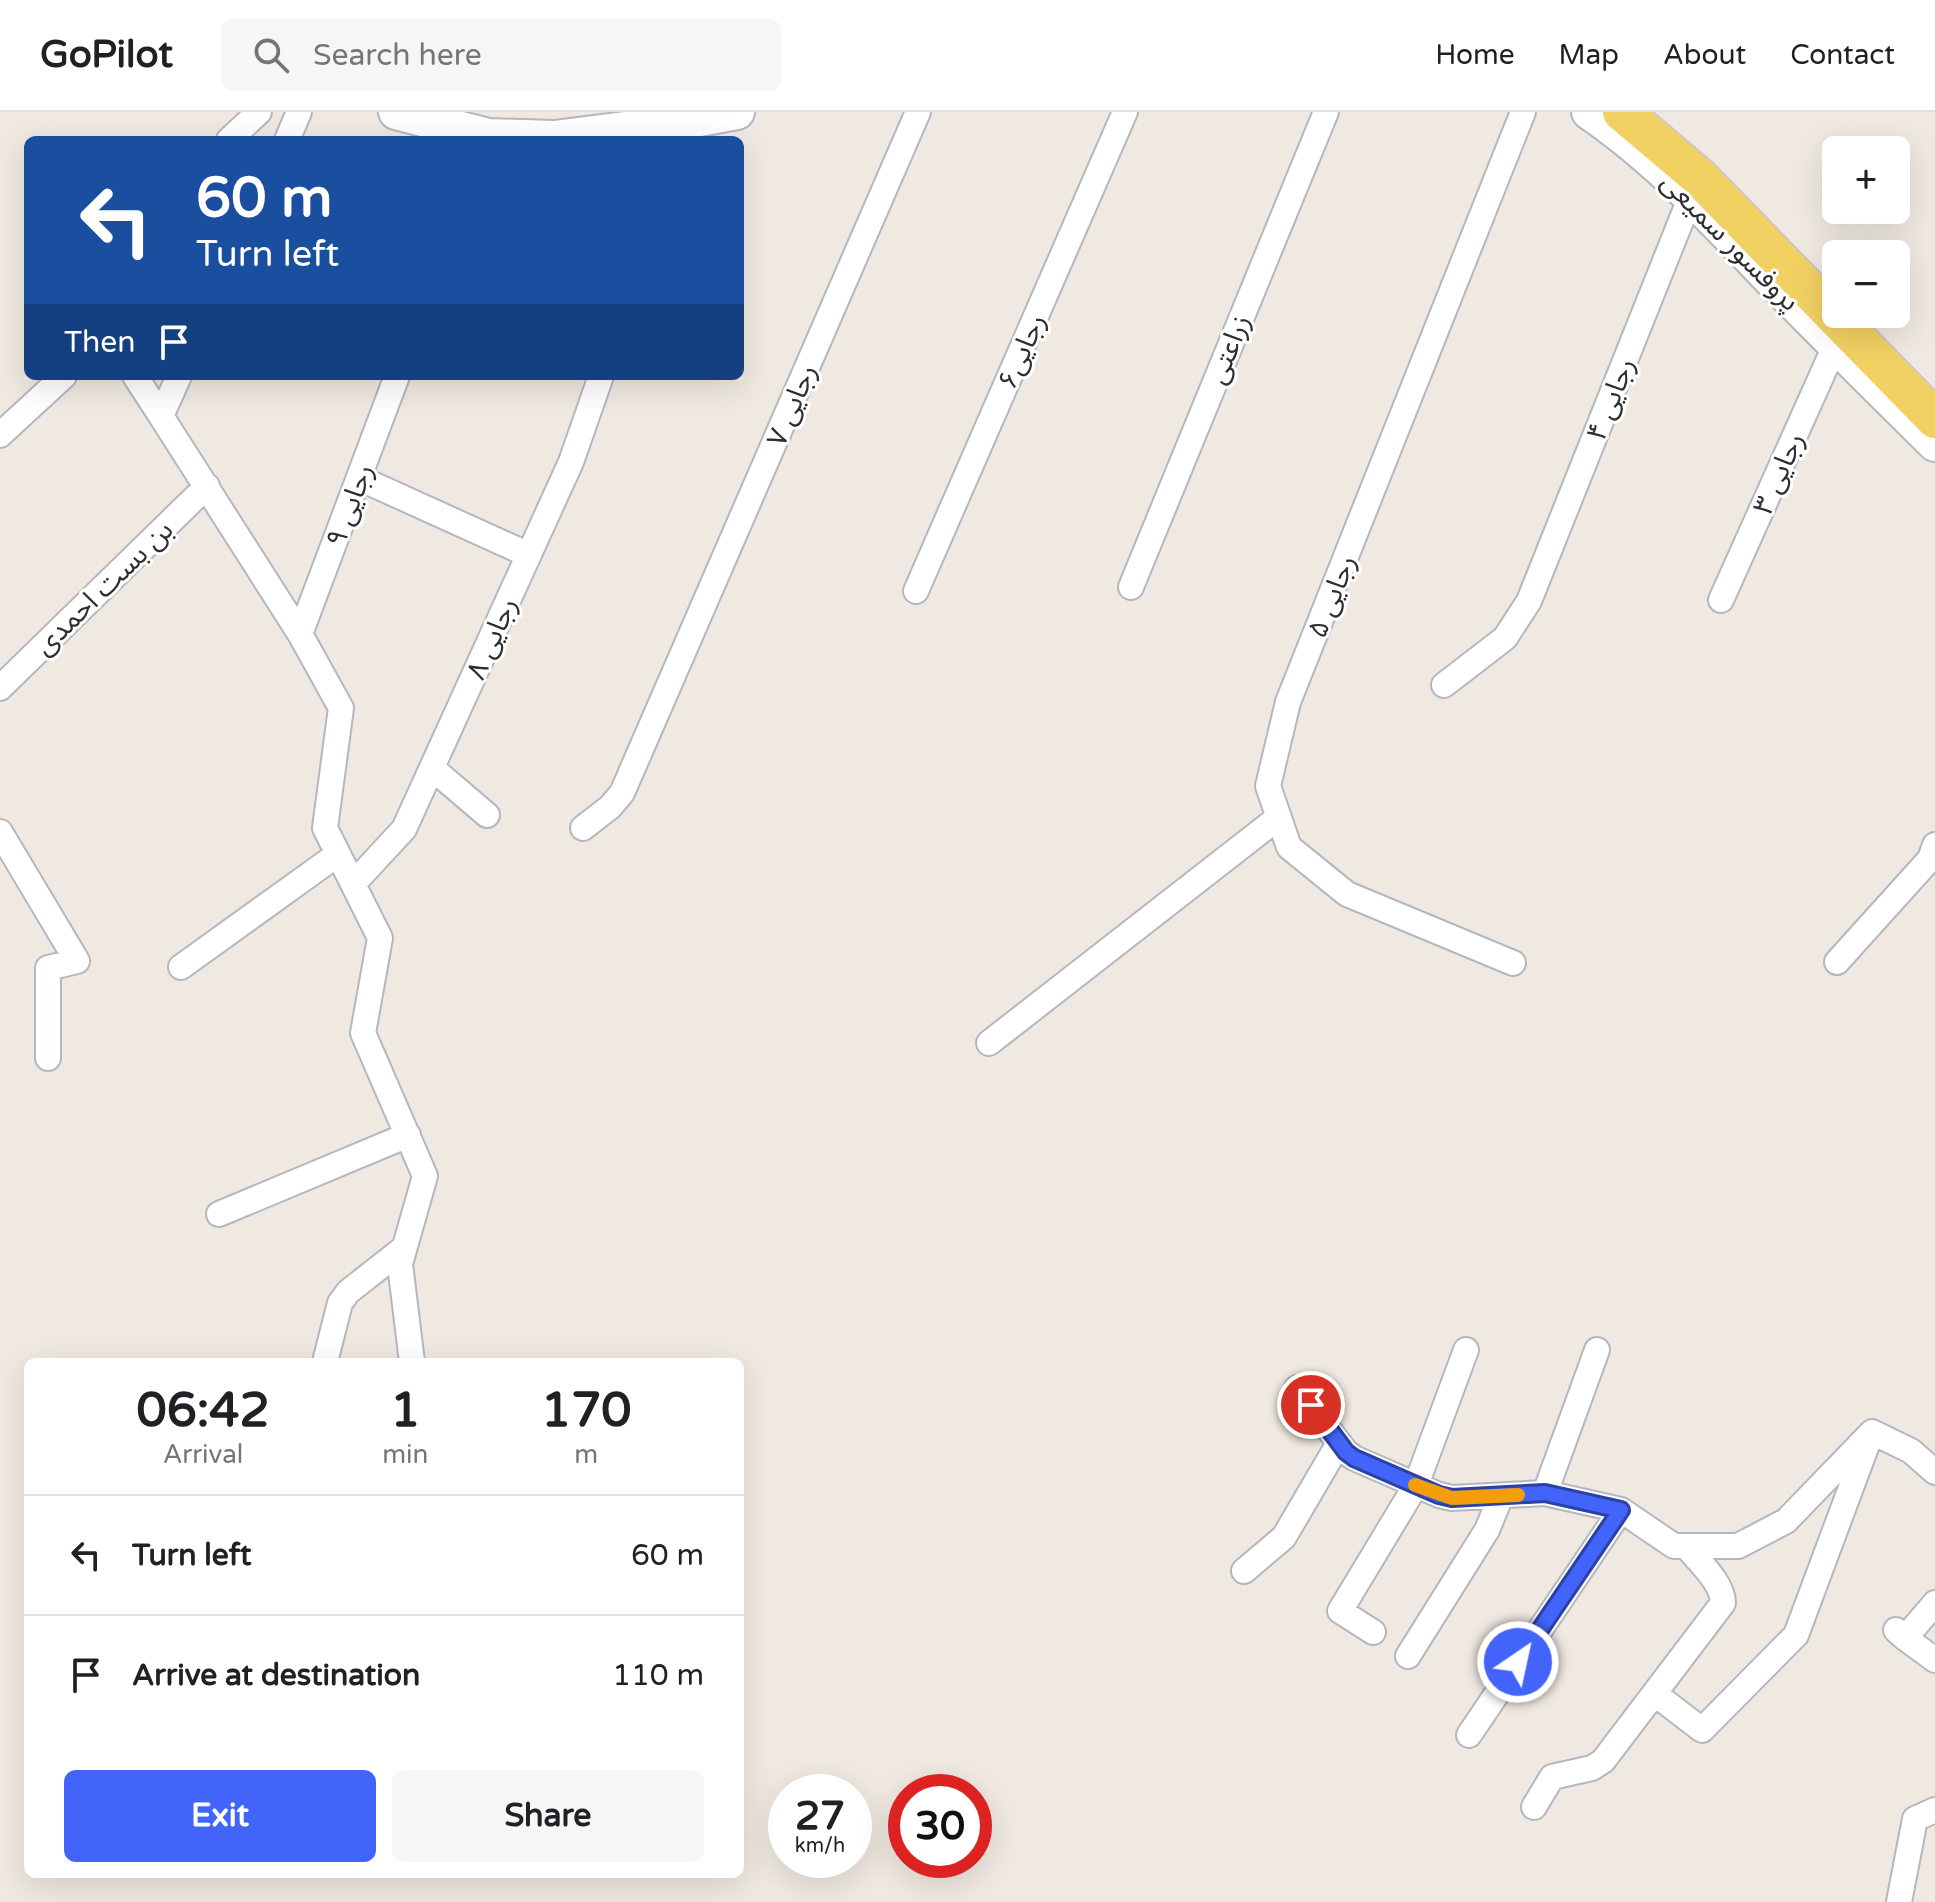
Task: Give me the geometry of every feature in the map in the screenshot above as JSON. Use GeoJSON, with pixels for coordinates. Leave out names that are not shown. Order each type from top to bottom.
{"type":"FeatureCollection","features":[{"type":"Feature","properties":{"kind":"main road"},"geometry":{"type":"LineString","coordinates":[[396,112],[480,136]]}},
{"type":"Feature","properties":{"kind":"main road"},"geometry":{"type":"LineString","coordinates":[[592,136],[686,131],[737,112]]}},
{"type":"Feature","properties":{"kind":"main road","name":"پروفسور سمیعی"},"geometry":{"type":"LineString","coordinates":[[1589,112],[1618,132],[1691,196],[1835,346],[1935,444]]}},
{"type":"Feature","properties":{"kind":"main road","name":"پروفسور سمیعی"},"geometry":{"type":"LineString","coordinates":[[1630,114],[1699,177],[1935,419]]}},
{"type":"Feature","properties":{"kind":"street"},"geometry":{"type":"LineString","coordinates":[[233,136],[259,112]]}},
{"type":"Feature","properties":{"kind":"street"},"geometry":{"type":"LineString","coordinates":[[289,136],[299,112]]}},
{"type":"Feature","properties":{"kind":"street","name":"رجایی ۷"},"geometry":{"type":"LineString","coordinates":[[583,828],[610,807],[622,793],[918,112]]}},
{"type":"Feature","properties":{"kind":"street","name":"رجایی۶"},"geometry":{"type":"LineString","coordinates":[[916,591],[1125,112]]}},
{"type":"Feature","properties":{"kind":"street","name":"زراعتی"},"geometry":{"type":"LineString","coordinates":[[1131,587],[1326,112]]}},
{"type":"Feature","properties":{"kind":"street","name":"رجایی ۵"},"geometry":{"type":"LineString","coordinates":[[1513,963],[1347,894],[1289,847],[1268,786],[1288,702],[1523,112]]}},
{"type":"Feature","properties":{"kind":"street","name":"رجایی ۴"},"geometry":{"type":"LineString","coordinates":[[1444,685],[1505,638],[1529,601],[1691,196]]}},
{"type":"Feature","properties":{"kind":"street","name":"رجایی ۳"},"geometry":{"type":"LineString","coordinates":[[1721,600],[1835,346]]}},
{"type":"Feature","properties":{"kind":"street"},"geometry":{"type":"LineString","coordinates":[[0,435],[60,380]]}},
{"type":"Feature","properties":{"kind":"street"},"geometry":{"type":"LineString","coordinates":[[138,380],[300,634],[341,708],[325,828],[380,938],[363,1033],[425,1176],[400,1264],[412,1358]]}},
{"type":"Feature","properties":{"kind":"street"},"geometry":{"type":"LineString","coordinates":[[161,416],[177,380]]}},
{"type":"Feature","properties":{"kind":"street","name":"رجایی ۹"},"geometry":{"type":"LineString","coordinates":[[300,634],[396,380]]}},
{"type":"Feature","properties":{"kind":"street","name":"رجایی ۸"},"geometry":{"type":"LineString","coordinates":[[353,884],[404,829],[571,462],[600,380]]}},
{"type":"Feature","properties":{"kind":"street"},"geometry":{"type":"LineString","coordinates":[[359,478],[529,555]]}},
{"type":"Feature","properties":{"kind":"street","name":"بن بست احمدی"},"geometry":{"type":"LineString","coordinates":[[0,688],[207,486]]}},
{"type":"Feature","properties":{"kind":"street"},"geometry":{"type":"LineString","coordinates":[[432,768],[487,815]]}},
{"type":"Feature","properties":{"kind":"street"},"geometry":{"type":"LineString","coordinates":[[989,1043],[1279,817]]}},
{"type":"Feature","properties":{"kind":"street"},"geometry":{"type":"LineString","coordinates":[[0,832],[77,961],[48,968],[48,1058]]}},
{"type":"Feature","properties":{"kind":"street"},"geometry":{"type":"LineString","coordinates":[[1837,962],[1930,859],[1935,845]]}},
{"type":"Feature","properties":{"kind":"street"},"geometry":{"type":"LineString","coordinates":[[181,967],[338,854]]}},
{"type":"Feature","properties":{"kind":"street"},"geometry":{"type":"LineString","coordinates":[[219,1214],[408,1135]]}},
{"type":"Feature","properties":{"kind":"street"},"geometry":{"type":"LineString","coordinates":[[326,1358],[340,1303],[348,1292],[404,1248]]}},
{"type":"Feature","properties":{"kind":"street"},"geometry":{"type":"LineString","coordinates":[[1373,1632],[1340,1611],[1416,1485],[1466,1350]]}},
{"type":"Feature","properties":{"kind":"street"},"geometry":{"type":"LineString","coordinates":[[1545,1493],[1597,1350]]}},
{"type":"Feature","properties":{"kind":"street"},"geometry":{"type":"LineString","coordinates":[[1297,1388],[1354,1458],[1416,1485],[1452,1498],[1545,1493],[1621,1510],[1674,1546],[1738,1546],[1786,1521],[1872,1432]]}},
{"type":"Feature","properties":{"kind":"street"},"geometry":{"type":"LineString","coordinates":[[1872,1432],[1911,1451],[1934,1469]]}},
{"type":"Feature","properties":{"kind":"street"},"geometry":{"type":"LineString","coordinates":[[1655,1694],[1702,1730],[1796,1635],[1872,1432]]}},
{"type":"Feature","properties":{"kind":"street"},"geometry":{"type":"LineString","coordinates":[[1244,1571],[1284,1537],[1339,1443]]}},
{"type":"Feature","properties":{"kind":"street"},"geometry":{"type":"LineString","coordinates":[[1408,1656],[1487,1530],[1501,1496]]}},
{"type":"Feature","properties":{"kind":"street"},"geometry":{"type":"LineString","coordinates":[[1469,1735],[1621,1510]]}},
{"type":"Feature","properties":{"kind":"street"},"geometry":{"type":"LineString","coordinates":[[1534,1807],[1552,1777],[1592,1768],[1603,1761],[1723,1603],[1723,1595],[1715,1582],[1686,1546]]}},
{"type":"Feature","properties":{"kind":"street"},"geometry":{"type":"LineString","coordinates":[[1935,1603],[1900,1634],[1935,1660]]}},
{"type":"Feature","properties":{"kind":"street"},"geometry":{"type":"LineString","coordinates":[[1899,1902],[1915,1819],[1935,1810]]}},
{"type":"Feature","properties":{"kind":"slow traffic"},"geometry":{"type":"LineString","coordinates":[[1415,1485],[1452,1498],[1518,1495]]}},
{"type":"Feature","properties":{"kind":"route"},"geometry":{"type":"LineString","coordinates":[[1311,1405],[1346,1452],[1354,1458],[1439,1495],[1469,1498],[1545,1493],[1621,1510],[1518,1662]]}}]}
